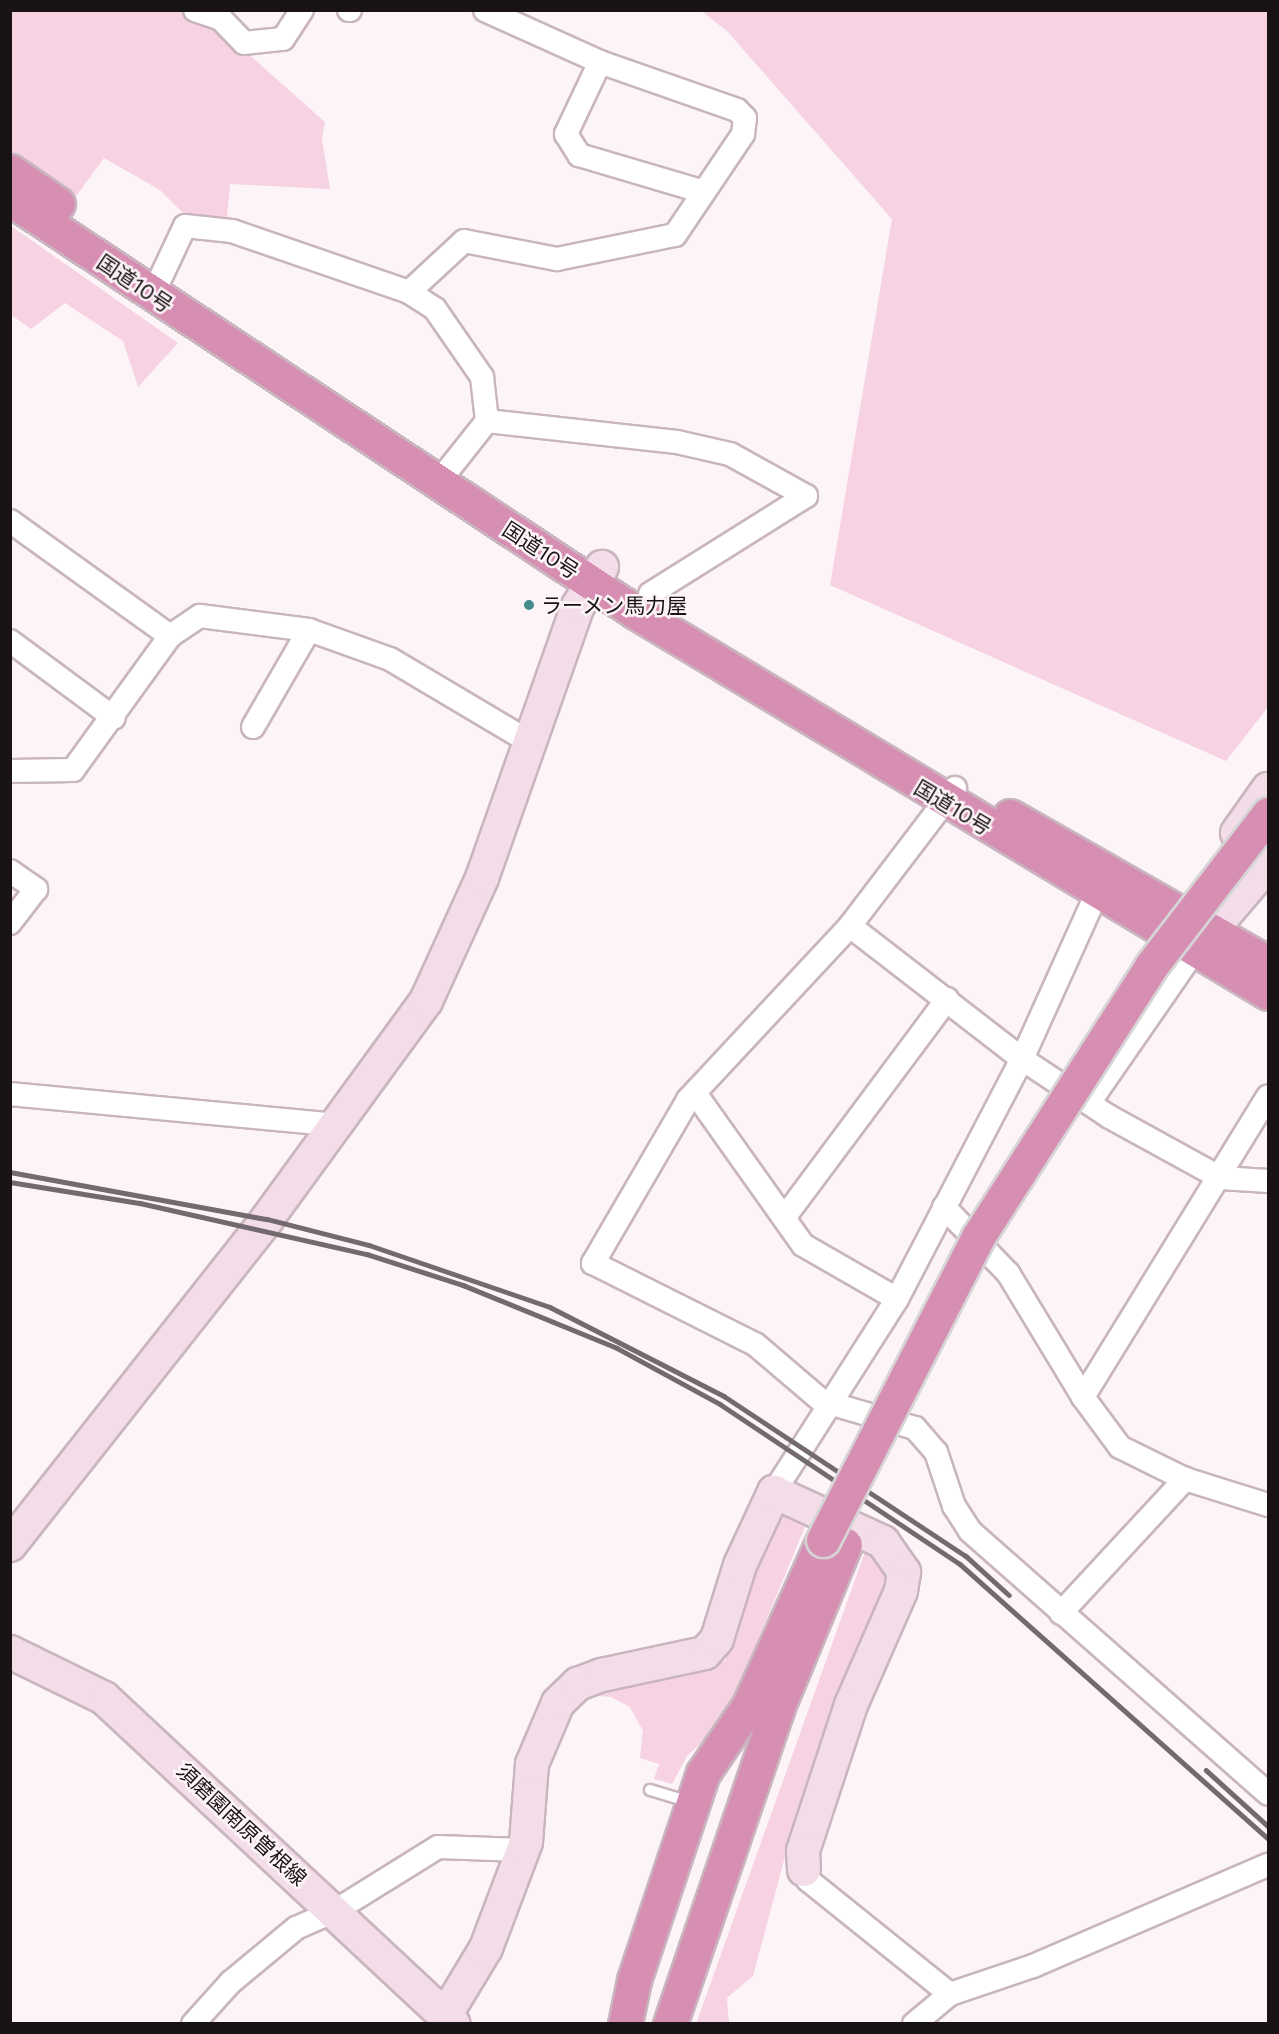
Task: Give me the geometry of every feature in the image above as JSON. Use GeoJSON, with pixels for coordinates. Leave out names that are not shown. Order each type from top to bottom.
{"type":"FeatureCollection","features":[{"type":"Feature","properties":{"kind":"highway","name":"国道10号"},"geometry":{"type":"LineString","coordinates":[[10,171],[158,286]]}},
{"type":"Feature","properties":{"kind":"highway","name":"国道10号"},"geometry":{"type":"LineString","coordinates":[[10,199],[158,286],[596,575],[951,794],[1204,940],[1269,993]]}},
{"type":"Feature","properties":{"kind":"highway","name":"国道10号"},"geometry":{"type":"LineString","coordinates":[[596,575],[650,594],[1093,891],[1172,921]]}},
{"type":"Feature","properties":{"kind":"highway"},"geometry":{"type":"LineString","coordinates":[[670,2024],[834,1542],[978,1237],[1150,966],[1269,814]]}},
{"type":"Feature","properties":{"kind":"highway"},"geometry":{"type":"LineString","coordinates":[[625,2024],[634,1980],[703,1773],[749,1705],[834,1542],[994,1250],[1171,972],[1269,849]]}},
{"type":"Feature","properties":{"kind":"highway","name":"国道10号"},"geometry":{"type":"LineString","coordinates":[[1204,940],[1269,963]]}},
{"type":"Feature","properties":{"kind":"street"},"geometry":{"type":"LineString","coordinates":[[195,10],[221,19],[244,43],[283,39],[302,10]]}},
{"type":"Feature","properties":{"kind":"street"},"geometry":{"type":"LineString","coordinates":[[410,292],[464,241],[557,259],[675,235],[743,134],[745,118],[600,62],[485,10]]}},
{"type":"Feature","properties":{"kind":"street"},"geometry":{"type":"LineString","coordinates":[[600,62],[566,134],[579,155],[704,192]]}},
{"type":"Feature","properties":{"kind":"street"},"geometry":{"type":"LineString","coordinates":[[158,286],[185,226],[231,231],[410,292],[435,309],[482,377],[487,421],[443,476]]}},
{"type":"Feature","properties":{"kind":"street"},"geometry":{"type":"LineString","coordinates":[[487,421],[677,442],[730,454],[806,496],[650,594]]}},
{"type":"Feature","properties":{"kind":"street"},"geometry":{"type":"LineString","coordinates":[[10,521],[170,636]]}},
{"type":"Feature","properties":{"kind":"street"},"geometry":{"type":"LineString","coordinates":[[10,1545],[337,1125],[426,1001],[482,878],[596,575]]}},
{"type":"Feature","properties":{"kind":"street"},"geometry":{"type":"LineString","coordinates":[[10,771],[73,770],[114,718],[170,636],[200,616],[309,630],[390,658],[533,744]]}},
{"type":"Feature","properties":{"kind":"street"},"geometry":{"type":"LineString","coordinates":[[253,727],[309,630]]}},
{"type":"Feature","properties":{"kind":"street"},"geometry":{"type":"LineString","coordinates":[[10,640],[114,718]]}},
{"type":"Feature","properties":{"kind":"street"},"geometry":{"type":"LineString","coordinates":[[1061,1084],[1172,921],[1269,789]]}},
{"type":"Feature","properties":{"kind":"street"},"geometry":{"type":"LineString","coordinates":[[951,794],[850,926],[695,1093],[593,1263],[755,1344],[832,1404],[915,1428],[936,1452],[954,1506],[970,1531],[1269,1794]]}},
{"type":"Feature","properties":{"kind":"street"},"geometry":{"type":"LineString","coordinates":[[1089,1103],[1204,940],[1269,864]]}},
{"type":"Feature","properties":{"kind":"street"},"geometry":{"type":"LineString","coordinates":[[10,871],[36,889],[10,924]]}},
{"type":"Feature","properties":{"kind":"street"},"geometry":{"type":"LineString","coordinates":[[449,2020],[486,1948],[522,1851],[532,1764],[558,1703],[578,1684],[602,1675],[705,1653],[717,1639],[740,1564],[774,1492],[897,1299],[1022,1059],[1092,904],[1093,891]]}},
{"type":"Feature","properties":{"kind":"street"},"geometry":{"type":"LineString","coordinates":[[850,926],[1022,1059],[1089,1103],[1221,1178],[1269,1181]]}},
{"type":"Feature","properties":{"kind":"street"},"geometry":{"type":"LineString","coordinates":[[784,1218],[947,999]]}},
{"type":"Feature","properties":{"kind":"street"},"geometry":{"type":"LineString","coordinates":[[695,1093],[803,1245],[897,1299]]}},
{"type":"Feature","properties":{"kind":"street"},"geometry":{"type":"LineString","coordinates":[[10,1094],[337,1125]]}},
{"type":"Feature","properties":{"kind":"street"},"geometry":{"type":"LineString","coordinates":[[1083,1397],[1221,1178],[1269,1096]]}},
{"type":"Feature","properties":{"kind":"street"},"geometry":{"type":"LineString","coordinates":[[944,1207],[1008,1273],[1083,1397],[1120,1446],[1185,1479],[1269,1505]]}},
{"type":"Feature","properties":{"kind":"street"},"geometry":{"type":"LineString","coordinates":[[1061,1613],[1185,1479]]}},
{"type":"Feature","properties":{"kind":"street"},"geometry":{"type":"LineString","coordinates":[[774,1492],[883,1542],[904,1572],[902,1591],[851,1705],[803,1851],[804,1870],[808,1880],[950,1994]]}},
{"type":"Feature","properties":{"kind":"street","name":"須磨園南原曽根線"},"geometry":{"type":"LineString","coordinates":[[10,1652],[104,1698],[335,1911],[449,2020]]}},
{"type":"Feature","properties":{"kind":"street"},"geometry":{"type":"LineString","coordinates":[[206,2019],[231,1982],[296,1928],[335,1911],[438,1847],[522,1851]]}},
{"type":"Feature","properties":{"kind":"street"},"geometry":{"type":"LineString","coordinates":[[914,2024],[950,1994],[1033,1966],[1269,1865]]}},
{"type":"Feature","properties":{"kind":"lane"},"geometry":{"type":"LineString","coordinates":[[650,1790],[692,1803]]}},
{"type":"Feature","properties":{"kind":"shaded area"},"geometry":{"type":"Polygon","coordinates":[[[11,11],[183,11],[210,20],[325,122],[322,139],[330,189],[230,184],[226,228],[193,223],[160,190],[104,158],[74,199],[11,153],[11,11]]]}},
{"type":"Feature","properties":{"kind":"shaded area"},"geometry":{"type":"Polygon","coordinates":[[[701,11],[1268,11],[1268,707],[1226,761],[830,585],[892,219],[727,31],[701,11]]]}},
{"type":"Feature","properties":{"kind":"shaded area"},"geometry":{"type":"Polygon","coordinates":[[[11,226],[178,343],[138,387],[123,341],[65,303],[31,329],[11,315],[11,226]]]}},
{"type":"Feature","properties":{"kind":"shaded area"},"geometry":{"type":"Polygon","coordinates":[[[789,1514],[807,1522],[724,1722],[687,1756],[672,1784],[654,1779],[659,1764],[640,1758],[643,1731],[630,1707],[611,1697],[585,1695],[725,1661],[768,1537],[776,1519],[789,1514]]]}},
{"type":"Feature","properties":{"kind":"shaded area"},"geometry":{"type":"Polygon","coordinates":[[[866,1549],[889,1562],[887,1587],[840,1689],[790,1838],[753,1976],[727,1998],[729,2023],[696,2024],[866,1549]]]}},
{"type":"Feature","properties":{"kind":"railway"},"geometry":{"type":"LineString","coordinates":[[10,1172],[267,1219],[369,1245],[550,1307],[724,1396],[966,1556],[1009,1595]]}},
{"type":"Feature","properties":{"kind":"railway"},"geometry":{"type":"LineString","coordinates":[[10,1182],[140,1203],[367,1254],[463,1285],[617,1348],[720,1404],[960,1564],[1268,1838]]}},
{"type":"Feature","properties":{"kind":"railway"},"geometry":{"type":"LineString","coordinates":[[1206,1770],[1268,1826]]}},
{"type":"Feature","properties":{"kind":"place","name":"ラーメン馬力屋"},"geometry":{"type":"Point","coordinates":[529,605]}}]}
